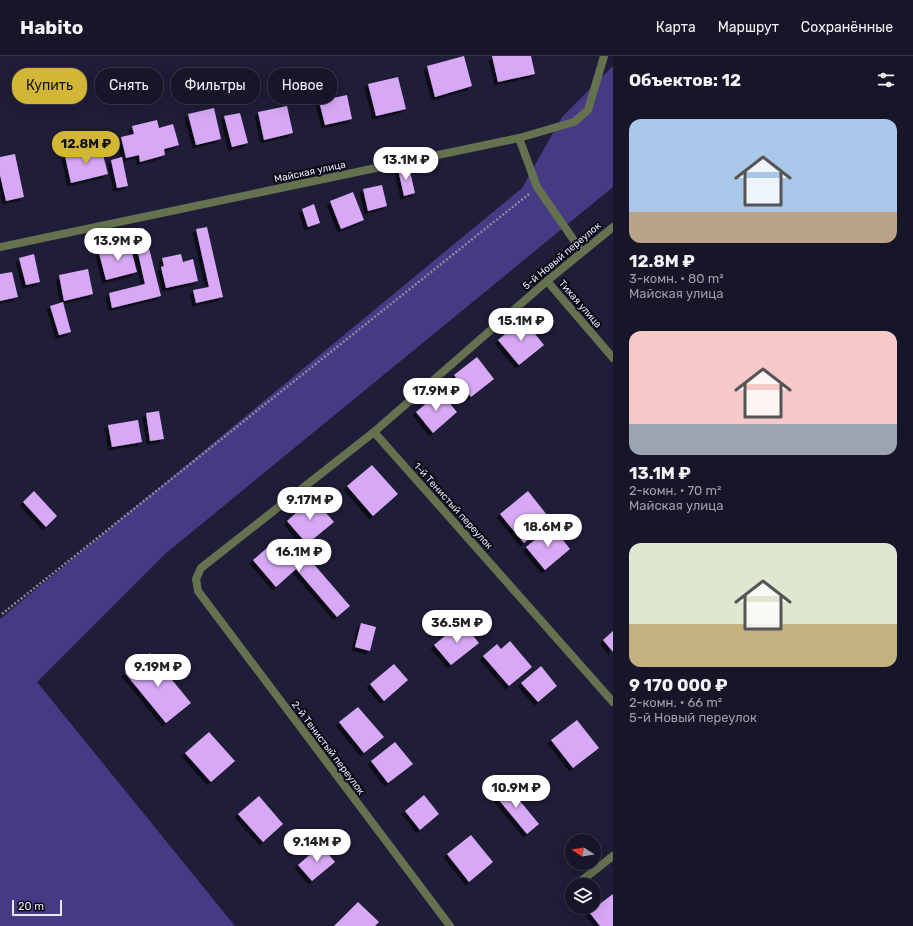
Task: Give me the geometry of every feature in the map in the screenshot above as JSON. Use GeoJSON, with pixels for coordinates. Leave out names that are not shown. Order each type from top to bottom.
{"type":"FeatureCollection","features":[{"type":"Feature","properties":{"kind":"street","name":"Майская улица"},"geometry":{"type":"LineString","coordinates":[[0,247],[519,138],[574,122],[588,110],[604,56]]}},
{"type":"Feature","properties":{"kind":"street"},"geometry":{"type":"LineString","coordinates":[[519,138],[537,187],[582,252]]}},
{"type":"Feature","properties":{"kind":"street","name":"5-й Новый переулок"},"geometry":{"type":"LineString","coordinates":[[196,579],[201,568],[374,432],[547,281],[613,227]]}},
{"type":"Feature","properties":{"kind":"street","name":"Тихая улица"},"geometry":{"type":"LineString","coordinates":[[547,281],[613,358]]}},
{"type":"Feature","properties":{"kind":"street","name":"1-й Тенистый переулок"},"geometry":{"type":"LineString","coordinates":[[374,432],[613,702]]}},
{"type":"Feature","properties":{"kind":"street","name":"2-й Тенистый переулок"},"geometry":{"type":"LineString","coordinates":[[196,579],[198,591],[450,926]]}},
{"type":"Feature","properties":{"kind":"street"},"geometry":{"type":"LineString","coordinates":[[585,878],[613,856]]}},
{"type":"Feature","properties":{"kind":"path"},"geometry":{"type":"LineString","coordinates":[[2,614],[537,187]]}},
{"type":"Feature","properties":{"kind":"shaded area"},"geometry":{"type":"Polygon","coordinates":[[[613,66],[613,187],[165,554],[37,682],[235,926],[0,926],[0,619],[522,188],[562,117],[613,66]]]}},
{"type":"Feature","properties":{"kind":"building"},"geometry":{"type":"Polygon","coordinates":[[[464,56],[472,86],[435,97],[427,66],[464,56]]]}},
{"type":"Feature","properties":{"kind":"building"},"geometry":{"type":"Polygon","coordinates":[[[492,56],[531,56],[535,74],[498,82],[492,56]]]}},
{"type":"Feature","properties":{"kind":"building"},"geometry":{"type":"Polygon","coordinates":[[[398,77],[406,109],[376,116],[368,84],[398,77]]]}},
{"type":"Feature","properties":{"kind":"building"},"geometry":{"type":"Polygon","coordinates":[[[347,95],[352,119],[325,125],[320,104],[337,104],[337,97],[347,95]]]}},
{"type":"Feature","properties":{"kind":"building"},"geometry":{"type":"Polygon","coordinates":[[[287,106],[293,133],[264,140],[258,112],[287,106]]]}},
{"type":"Feature","properties":{"kind":"building"},"geometry":{"type":"Polygon","coordinates":[[[214,108],[221,139],[196,145],[188,114],[214,108]]]}},
{"type":"Feature","properties":{"kind":"building"},"geometry":{"type":"Polygon","coordinates":[[[240,113],[248,143],[232,147],[224,116],[240,113]]]}},
{"type":"Feature","properties":{"kind":"building"},"geometry":{"type":"Polygon","coordinates":[[[157,120],[159,128],[173,124],[179,145],[164,149],[165,155],[140,162],[139,155],[126,158],[121,137],[134,134],[132,126],[157,120]]]}},
{"type":"Feature","properties":{"kind":"building"},"geometry":{"type":"Polygon","coordinates":[[[101,147],[108,174],[71,183],[65,156],[101,147]]]}},
{"type":"Feature","properties":{"kind":"building"},"geometry":{"type":"Polygon","coordinates":[[[15,154],[24,197],[6,201],[0,175],[0,157],[15,154]]]}},
{"type":"Feature","properties":{"kind":"building"},"geometry":{"type":"Polygon","coordinates":[[[122,157],[128,186],[117,188],[111,160],[122,157]]]}},
{"type":"Feature","properties":{"kind":"building"},"geometry":{"type":"Polygon","coordinates":[[[409,167],[415,193],[404,196],[398,169],[409,167]]]}},
{"type":"Feature","properties":{"kind":"building"},"geometry":{"type":"Polygon","coordinates":[[[382,185],[387,206],[368,211],[363,189],[382,185]]]}},
{"type":"Feature","properties":{"kind":"building"},"geometry":{"type":"Polygon","coordinates":[[[353,192],[364,220],[341,229],[330,201],[353,192]]]}},
{"type":"Feature","properties":{"kind":"building"},"geometry":{"type":"Polygon","coordinates":[[[314,204],[320,223],[308,227],[302,209],[314,204]]]}},
{"type":"Feature","properties":{"kind":"building"},"geometry":{"type":"Polygon","coordinates":[[[207,227],[223,297],[196,303],[193,290],[209,287],[196,229],[207,227]]]}},
{"type":"Feature","properties":{"kind":"building"},"geometry":{"type":"Polygon","coordinates":[[[144,228],[161,296],[112,308],[109,293],[145,284],[133,231],[144,228]]]}},
{"type":"Feature","properties":{"kind":"building"},"geometry":{"type":"Polygon","coordinates":[[[130,245],[137,272],[106,280],[99,253],[130,245]]]}},
{"type":"Feature","properties":{"kind":"building"},"geometry":{"type":"Polygon","coordinates":[[[34,254],[40,282],[26,285],[19,258],[34,254]]]}},
{"type":"Feature","properties":{"kind":"building"},"geometry":{"type":"Polygon","coordinates":[[[181,254],[183,262],[193,259],[198,281],[166,288],[161,267],[164,266],[162,258],[181,254]]]}},
{"type":"Feature","properties":{"kind":"building"},"geometry":{"type":"Polygon","coordinates":[[[88,269],[93,294],[64,301],[59,275],[88,269]]]}},
{"type":"Feature","properties":{"kind":"building"},"geometry":{"type":"Polygon","coordinates":[[[12,272],[18,297],[0,301],[0,274],[12,272]]]}},
{"type":"Feature","properties":{"kind":"building"},"geometry":{"type":"Polygon","coordinates":[[[63,302],[71,332],[59,335],[50,306],[63,302]]]}},
{"type":"Feature","properties":{"kind":"building"},"geometry":{"type":"Polygon","coordinates":[[[523,319],[544,345],[519,365],[498,340],[523,319]]]}},
{"type":"Feature","properties":{"kind":"building"},"geometry":{"type":"Polygon","coordinates":[[[477,357],[494,379],[471,397],[454,375],[477,357]]]}},
{"type":"Feature","properties":{"kind":"building"},"geometry":{"type":"Polygon","coordinates":[[[440,392],[457,412],[433,433],[416,412],[440,392]]]}},
{"type":"Feature","properties":{"kind":"building"},"geometry":{"type":"Polygon","coordinates":[[[159,411],[164,439],[150,441],[146,413],[159,411]]]}},
{"type":"Feature","properties":{"kind":"building"},"geometry":{"type":"Polygon","coordinates":[[[138,420],[142,442],[112,447],[108,425],[138,420]]]}},
{"type":"Feature","properties":{"kind":"building"},"geometry":{"type":"Polygon","coordinates":[[[372,465],[398,494],[373,516],[347,486],[372,465]]]}},
{"type":"Feature","properties":{"kind":"building"},"geometry":{"type":"Polygon","coordinates":[[[34,491],[57,516],[46,527],[23,502],[34,491]]]}},
{"type":"Feature","properties":{"kind":"building"},"geometry":{"type":"Polygon","coordinates":[[[528,491],[551,520],[524,543],[500,514],[528,491]]]}},
{"type":"Feature","properties":{"kind":"building"},"geometry":{"type":"Polygon","coordinates":[[[313,498],[334,522],[307,544],[287,521],[313,498]]]}},
{"type":"Feature","properties":{"kind":"building"},"geometry":{"type":"Polygon","coordinates":[[[552,526],[570,549],[545,570],[526,547],[552,526]]]}},
{"type":"Feature","properties":{"kind":"building"},"geometry":{"type":"Polygon","coordinates":[[[293,540],[350,606],[337,617],[296,569],[276,587],[253,560],[275,541],[282,549],[293,540]]]}},
{"type":"Feature","properties":{"kind":"building"},"geometry":{"type":"Polygon","coordinates":[[[462,622],[479,643],[451,665],[434,645],[462,622]]]}},
{"type":"Feature","properties":{"kind":"building"},"geometry":{"type":"Polygon","coordinates":[[[361,623],[376,627],[370,651],[355,647],[361,623]]]}},
{"type":"Feature","properties":{"kind":"building"},"geometry":{"type":"Polygon","coordinates":[[[613,631],[613,652],[603,640],[613,631]]]}},
{"type":"Feature","properties":{"kind":"building"},"geometry":{"type":"Polygon","coordinates":[[[510,641],[532,667],[509,686],[483,656],[497,644],[501,649],[510,641]]]}},
{"type":"Feature","properties":{"kind":"building"},"geometry":{"type":"Polygon","coordinates":[[[150,653],[191,703],[166,723],[125,673],[150,653]]]}},
{"type":"Feature","properties":{"kind":"building"},"geometry":{"type":"Polygon","coordinates":[[[394,664],[408,680],[384,701],[370,684],[394,664]]]}},
{"type":"Feature","properties":{"kind":"building"},"geometry":{"type":"Polygon","coordinates":[[[541,666],[557,686],[538,702],[521,683],[541,666]]]}},
{"type":"Feature","properties":{"kind":"building"},"geometry":{"type":"Polygon","coordinates":[[[358,707],[384,737],[364,753],[339,722],[358,707]]]}},
{"type":"Feature","properties":{"kind":"building"},"geometry":{"type":"Polygon","coordinates":[[[577,720],[599,748],[573,768],[551,740],[577,720]]]}},
{"type":"Feature","properties":{"kind":"building"},"geometry":{"type":"Polygon","coordinates":[[[209,732],[235,761],[211,782],[185,753],[209,732]]]}},
{"type":"Feature","properties":{"kind":"building"},"geometry":{"type":"Polygon","coordinates":[[[395,742],[413,764],[388,783],[371,761],[395,742]]]}},
{"type":"Feature","properties":{"kind":"building"},"geometry":{"type":"Polygon","coordinates":[[[506,784],[539,824],[527,834],[494,794],[506,784]]]}},
{"type":"Feature","properties":{"kind":"building"},"geometry":{"type":"Polygon","coordinates":[[[424,795],[439,814],[420,830],[405,811],[424,795]]]}},
{"type":"Feature","properties":{"kind":"building"},"geometry":{"type":"Polygon","coordinates":[[[259,796],[283,824],[263,842],[238,814],[259,796]]]}},
{"type":"Feature","properties":{"kind":"building"},"geometry":{"type":"Polygon","coordinates":[[[471,835],[493,862],[469,882],[447,854],[471,835]]]}},
{"type":"Feature","properties":{"kind":"building"},"geometry":{"type":"Polygon","coordinates":[[[321,845],[335,862],[312,881],[298,865],[321,845]]]}},
{"type":"Feature","properties":{"kind":"building"},"geometry":{"type":"Polygon","coordinates":[[[613,894],[613,926],[600,926],[591,914],[601,914],[601,903],[613,894]]]}},
{"type":"Feature","properties":{"kind":"building"},"geometry":{"type":"Polygon","coordinates":[[[358,902],[379,922],[375,926],[334,926],[358,902]]]}}]}
